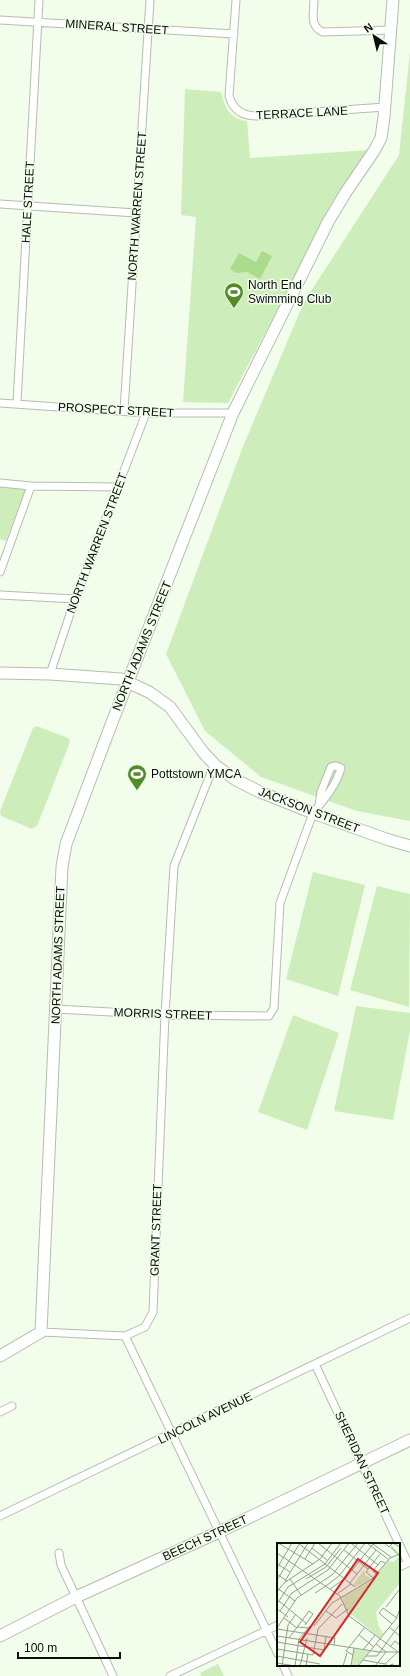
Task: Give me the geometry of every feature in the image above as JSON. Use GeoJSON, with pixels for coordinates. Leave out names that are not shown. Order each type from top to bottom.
{"type":"FeatureCollection","features":[{"type":"Feature","properties":{"kind":"street","name":"HALE STREET"},"geometry":{"type":"LineString","coordinates":[[17,403],[38,0]]}},
{"type":"Feature","properties":{"kind":"street","name":"NORTH WARREN STREET"},"geometry":{"type":"LineString","coordinates":[[124,411],[150,0]]}},
{"type":"Feature","properties":{"kind":"street","name":"TERRACE LANE"},"geometry":{"type":"LineString","coordinates":[[236,0],[229,96],[234,107],[244,114],[257,116],[385,107]]}},
{"type":"Feature","properties":{"kind":"street"},"geometry":{"type":"LineString","coordinates":[[314,0],[314,23],[319,30],[323,32],[391,30]]}},
{"type":"Feature","properties":{"kind":"street","name":"NORTH ADAMS STREET"},"geometry":{"type":"LineString","coordinates":[[40,1332],[61,886],[66,844],[232,413],[337,206],[379,143],[385,107],[393,0]]}},
{"type":"Feature","properties":{"kind":"street","name":"MINERAL STREET"},"geometry":{"type":"LineString","coordinates":[[0,20],[234,34]]}},
{"type":"Feature","properties":{"kind":"street"},"geometry":{"type":"LineString","coordinates":[[0,204],[136,213]]}},
{"type":"Feature","properties":{"kind":"street","name":"PROSPECT STREET"},"geometry":{"type":"LineString","coordinates":[[0,403],[146,413],[232,413]]}},
{"type":"Feature","properties":{"kind":"street","name":"NORTH WARREN STREET"},"geometry":{"type":"LineString","coordinates":[[50,674],[75,599],[146,413]]}},
{"type":"Feature","properties":{"kind":"street"},"geometry":{"type":"LineString","coordinates":[[0,483],[31,486],[119,487]]}},
{"type":"Feature","properties":{"kind":"street"},"geometry":{"type":"LineString","coordinates":[[0,572],[31,486]]}},
{"type":"Feature","properties":{"kind":"street"},"geometry":{"type":"LineString","coordinates":[[0,595],[75,599]]}},
{"type":"Feature","properties":{"kind":"street","name":"JACKSON STREET"},"geometry":{"type":"LineString","coordinates":[[0,673],[117,678],[128,682],[149,692],[170,707],[203,752],[216,766],[244,784],[316,809],[389,840],[410,846]]}},
{"type":"Feature","properties":{"kind":"street","name":"GRANT STREET"},"geometry":{"type":"LineString","coordinates":[[125,1336],[145,1327],[153,1312],[165,1015],[174,866],[212,770],[216,766]]}},
{"type":"Feature","properties":{"kind":"street"},"geometry":{"type":"LineString","coordinates":[[336,766],[341,768],[339,776],[316,809],[331,767],[336,766]]}},
{"type":"Feature","properties":{"kind":"street","name":"MORRIS STREET"},"geometry":{"type":"LineString","coordinates":[[56,1009],[165,1015],[269,1016],[274,1008],[280,903],[316,809]]}},
{"type":"Feature","properties":{"kind":"street","name":"LINCOLN AVENUE"},"geometry":{"type":"LineString","coordinates":[[0,1516],[410,1318]]}},
{"type":"Feature","properties":{"kind":"street"},"geometry":{"type":"LineString","coordinates":[[0,1356],[40,1332],[125,1336],[277,1652]]}},
{"type":"Feature","properties":{"kind":"street","name":"SHERIDAN STREET"},"geometry":{"type":"LineString","coordinates":[[315,1364],[399,1543]]}},
{"type":"Feature","properties":{"kind":"street"},"geometry":{"type":"LineString","coordinates":[[0,1412],[12,1406]]}},
{"type":"Feature","properties":{"kind":"street","name":"BEECH STREET"},"geometry":{"type":"LineString","coordinates":[[0,1636],[76,1598],[219,1532],[410,1440]]}},
{"type":"Feature","properties":{"kind":"street","name":"SHERIDAN STREET"},"geometry":{"type":"LineString","coordinates":[[400,1546],[408,1563],[400,1567]]}},
{"type":"Feature","properties":{"kind":"street"},"geometry":{"type":"LineString","coordinates":[[59,1553],[61,1566],[114,1676]]}},
{"type":"Feature","properties":{"kind":"street"},"geometry":{"type":"LineString","coordinates":[[170,1676],[277,1625]]}},
{"type":"Feature","properties":{"kind":"street"},"geometry":{"type":"LineString","coordinates":[[283,1666],[288,1676]]}},
{"type":"Feature","properties":{"kind":"shaded area"},"geometry":{"type":"Polygon","coordinates":[[[410,52],[410,821],[357,811],[261,777],[205,731],[166,654],[242,449],[304,302],[399,155],[410,52]]]}},
{"type":"Feature","properties":{"kind":"shaded area","name":"North End Swimming Club"},"geometry":{"type":"Polygon","coordinates":[[[185,89],[221,92],[224,103],[229,112],[236,118],[247,121],[250,158],[370,150],[339,194],[228,403],[183,402],[196,217],[181,215],[185,89]]]}},
{"type":"Feature","properties":{"kind":"shaded area"},"geometry":{"type":"Polygon","coordinates":[[[262,251],[272,256],[260,279],[247,272],[236,273],[230,269],[239,253],[256,262],[262,251]]]}},
{"type":"Feature","properties":{"kind":"shaded area"},"geometry":{"type":"Polygon","coordinates":[[[0,486],[26,488],[6,541],[0,539],[0,486]]]}},
{"type":"Feature","properties":{"kind":"shaded area"},"geometry":{"type":"Polygon","coordinates":[[[37,726],[68,738],[70,742],[37,826],[32,829],[1,816],[0,811],[33,728],[37,726]]]}},
{"type":"Feature","properties":{"kind":"shaded area"},"geometry":{"type":"Polygon","coordinates":[[[313,872],[365,885],[338,996],[286,979],[313,872]]]}},
{"type":"Feature","properties":{"kind":"shaded area"},"geometry":{"type":"Polygon","coordinates":[[[377,886],[410,894],[409,1007],[350,990],[377,886]]]}},
{"type":"Feature","properties":{"kind":"shaded area"},"geometry":{"type":"Polygon","coordinates":[[[356,1006],[410,1013],[410,1031],[393,1120],[334,1111],[356,1006]]]}},
{"type":"Feature","properties":{"kind":"shaded area"},"geometry":{"type":"Polygon","coordinates":[[[293,1015],[339,1033],[307,1130],[258,1112],[293,1015]]]}},
{"type":"Feature","properties":{"kind":"shaded area"},"geometry":{"type":"Polygon","coordinates":[[[218,1664],[224,1676],[201,1676],[200,1673],[218,1664]]]}},
{"type":"Feature","properties":{"kind":"place","name":"North End Swimming Club"},"geometry":{"type":"Point","coordinates":[234,309]}},
{"type":"Feature","properties":{"kind":"place","name":"Pottstown YMCA"},"geometry":{"type":"Point","coordinates":[137,791]}}]}
